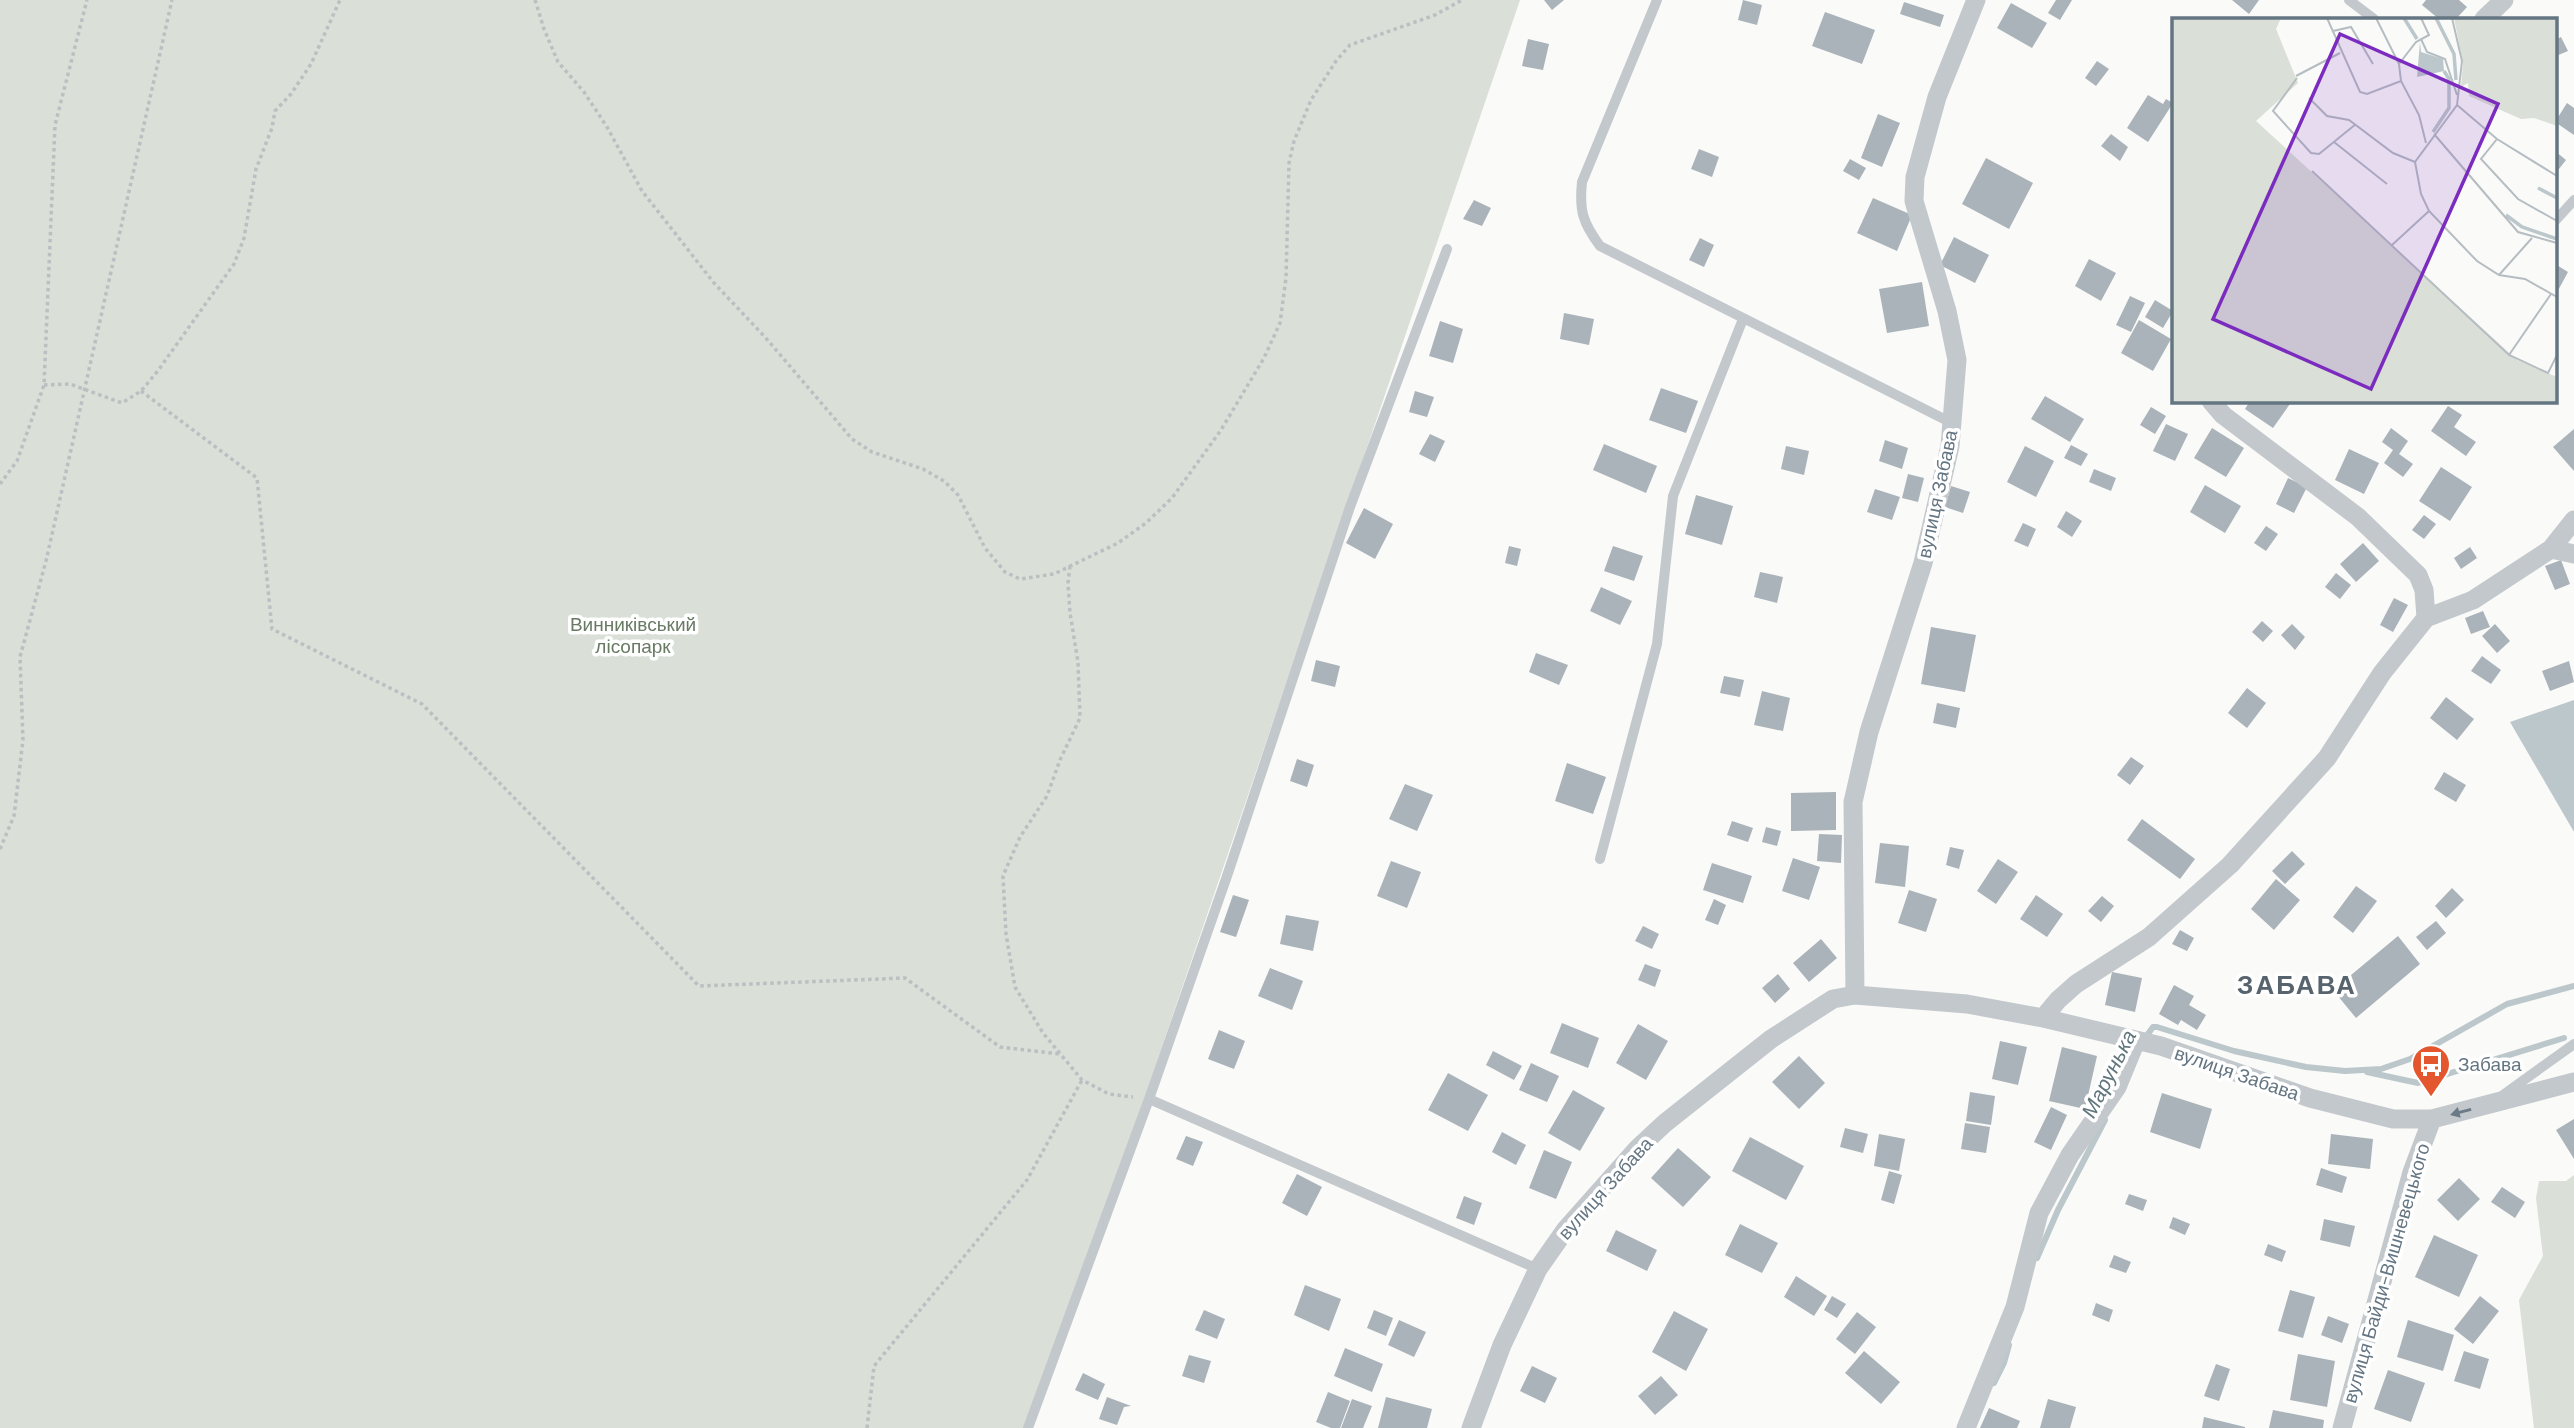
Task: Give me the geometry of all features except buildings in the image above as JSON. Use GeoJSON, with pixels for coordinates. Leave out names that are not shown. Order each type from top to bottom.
{"type":"FeatureCollection","features":[{"type":"Feature","properties":{"kind":"street","name":"вулиця Забава"},"geometry":{"type":"LineString","coordinates":[[1855,995],[1853,802],[1869,732],[1923,563],[1951,446],[1953,423],[1957,360],[1947,310],[1914,201],[1915,177],[1937,97],[1976,0]]}},
{"type":"Feature","properties":{"kind":"street"},"geometry":{"type":"LineString","coordinates":[[2485,18],[2504,0]]}},
{"type":"Feature","properties":{"kind":"street"},"geometry":{"type":"LineString","coordinates":[[2212,402],[2223,415],[2358,517],[2418,575],[2424,590],[2426,618]]}},
{"type":"Feature","properties":{"kind":"street"},"geometry":{"type":"LineString","coordinates":[[2043,1018],[2076,984],[2149,937],[2230,865],[2326,758],[2382,673],[2426,618],[2473,600],[2551,549],[2574,520]]}},
{"type":"Feature","properties":{"kind":"street"},"geometry":{"type":"LineString","coordinates":[[2551,549],[2574,554]]}},
{"type":"Feature","properties":{"kind":"street","name":"вулиця Забава"},"geometry":{"type":"LineString","coordinates":[[1471,1428],[1503,1345],[1538,1269],[1566,1229],[1637,1149],[1665,1123],[1771,1039],[1833,999],[1855,995],[1967,1004],[2043,1018],[2161,1046],[2310,1098],[2393,1119],[2432,1119],[2574,1082]]}},
{"type":"Feature","properties":{"kind":"street"},"geometry":{"type":"LineString","coordinates":[[1966,1428],[2015,1307],[2039,1213],[2070,1155],[2117,1087],[2138,1042]]}},
{"type":"Feature","properties":{"kind":"street","name":"вулиця Байди-Вишневецького"},"geometry":{"type":"LineString","coordinates":[[2342,1428],[2412,1172],[2432,1119]]}},
{"type":"Feature","properties":{"kind":"lane"},"geometry":{"type":"LineString","coordinates":[[1657,0],[1582,182],[1580,203],[1585,227],[1600,246],[1953,423]]}},
{"type":"Feature","properties":{"kind":"lane"},"geometry":{"type":"LineString","coordinates":[[2349,0],[2373,18]]}},
{"type":"Feature","properties":{"kind":"lane"},"geometry":{"type":"LineString","coordinates":[[2556,220],[2574,200]]}},
{"type":"Feature","properties":{"kind":"lane"},"geometry":{"type":"LineString","coordinates":[[1028,1428],[1149,1099],[1227,876],[1350,507],[1447,249]]}},
{"type":"Feature","properties":{"kind":"lane"},"geometry":{"type":"LineString","coordinates":[[1600,859],[1657,644],[1673,496],[1743,319]]}},
{"type":"Feature","properties":{"kind":"lane"},"geometry":{"type":"LineString","coordinates":[[2491,1104],[2574,1044]]}},
{"type":"Feature","properties":{"kind":"lane"},"geometry":{"type":"LineString","coordinates":[[1149,1099],[1538,1269]]}},
{"type":"Feature","properties":{"kind":"path"},"geometry":{"type":"LineString","coordinates":[[0,484],[17,461],[44,385],[55,125],[87,0]]}},
{"type":"Feature","properties":{"kind":"path"},"geometry":{"type":"LineString","coordinates":[[0,849],[13,816],[23,740],[20,657],[46,561],[172,0]]}},
{"type":"Feature","properties":{"kind":"path"},"geometry":{"type":"LineString","coordinates":[[44,385],[70,384],[122,403],[141,391],[234,264],[244,238],[256,169],[272,128],[275,111],[291,94],[311,64],[340,0]]}},
{"type":"Feature","properties":{"kind":"path"},"geometry":{"type":"LineString","coordinates":[[535,0],[558,62],[584,92],[607,127],[642,191],[714,283],[765,337],[852,439],[872,452],[923,469],[944,481],[958,495],[985,548],[1005,572],[1020,579],[1054,574],[1118,542],[1146,523],[1172,498],[1221,430],[1264,358],[1280,323],[1286,278],[1289,163],[1294,141],[1311,100],[1336,61],[1350,46],[1435,15],[1462,0]]}},
{"type":"Feature","properties":{"kind":"path"},"geometry":{"type":"LineString","coordinates":[[141,391],[257,478],[272,629],[422,704],[699,986],[905,978],[1000,1047],[1060,1054]]}},
{"type":"Feature","properties":{"kind":"path"},"geometry":{"type":"LineString","coordinates":[[1070,566],[1068,583],[1078,662],[1080,718],[1047,796],[1020,837],[1003,876],[1006,934],[1015,987],[1043,1033],[1082,1080],[1109,1094],[1149,1099]]}},
{"type":"Feature","properties":{"kind":"path"},"geometry":{"type":"LineString","coordinates":[[867,1428],[874,1366],[1027,1180],[1082,1080]]}},
{"type":"Feature","properties":{"kind":"green space","name":"Винниківський лісопарк"},"geometry":{"type":"Polygon","coordinates":[[[0,0],[1520,0],[1090,1257],[1026,1428],[0,1428],[0,0]]]}},
{"type":"Feature","properties":{"kind":"green space"},"geometry":{"type":"Polygon","coordinates":[[[2574,1175],[2574,1428],[2534,1428],[2519,1300],[2543,1256],[2536,1198],[2539,1181],[2566,1181],[2574,1175]]]}},
{"type":"Feature","properties":{"kind":"shaded area"},"geometry":{"type":"Polygon","coordinates":[[[2574,700],[2574,832],[2510,722],[2574,700]]]}},
{"type":"Feature","properties":{"kind":"waterway","name":"Марунька"},"geometry":{"type":"LineString","coordinates":[[2145,1038],[2153,1027],[2157,1027],[2234,1051],[2306,1067],[2345,1071],[2381,1069],[2410,1059],[2507,1004],[2574,986]]}},
{"type":"Feature","properties":{"kind":"waterway"},"geometry":{"type":"LineString","coordinates":[[2367,1072],[2418,1083],[2564,1038]]}},
{"type":"Feature","properties":{"kind":"waterway","name":"Марунька"},"geometry":{"type":"LineString","coordinates":[[2037,1258],[2058,1210],[2105,1120]]}},
{"type":"Feature","properties":{"kind":"waterway","name":"Марунька"},"geometry":{"type":"LineString","coordinates":[[1994,1383],[2009,1345]]}},
{"type":"Feature","properties":{"kind":"place","name":"Забава"},"geometry":{"type":"Point","coordinates":[2431,1098]}},
{"type":"Feature","properties":{"kind":"district","name":"ЗАБАВА"},"geometry":{"type":"Point","coordinates":[2297,985]}}]}
